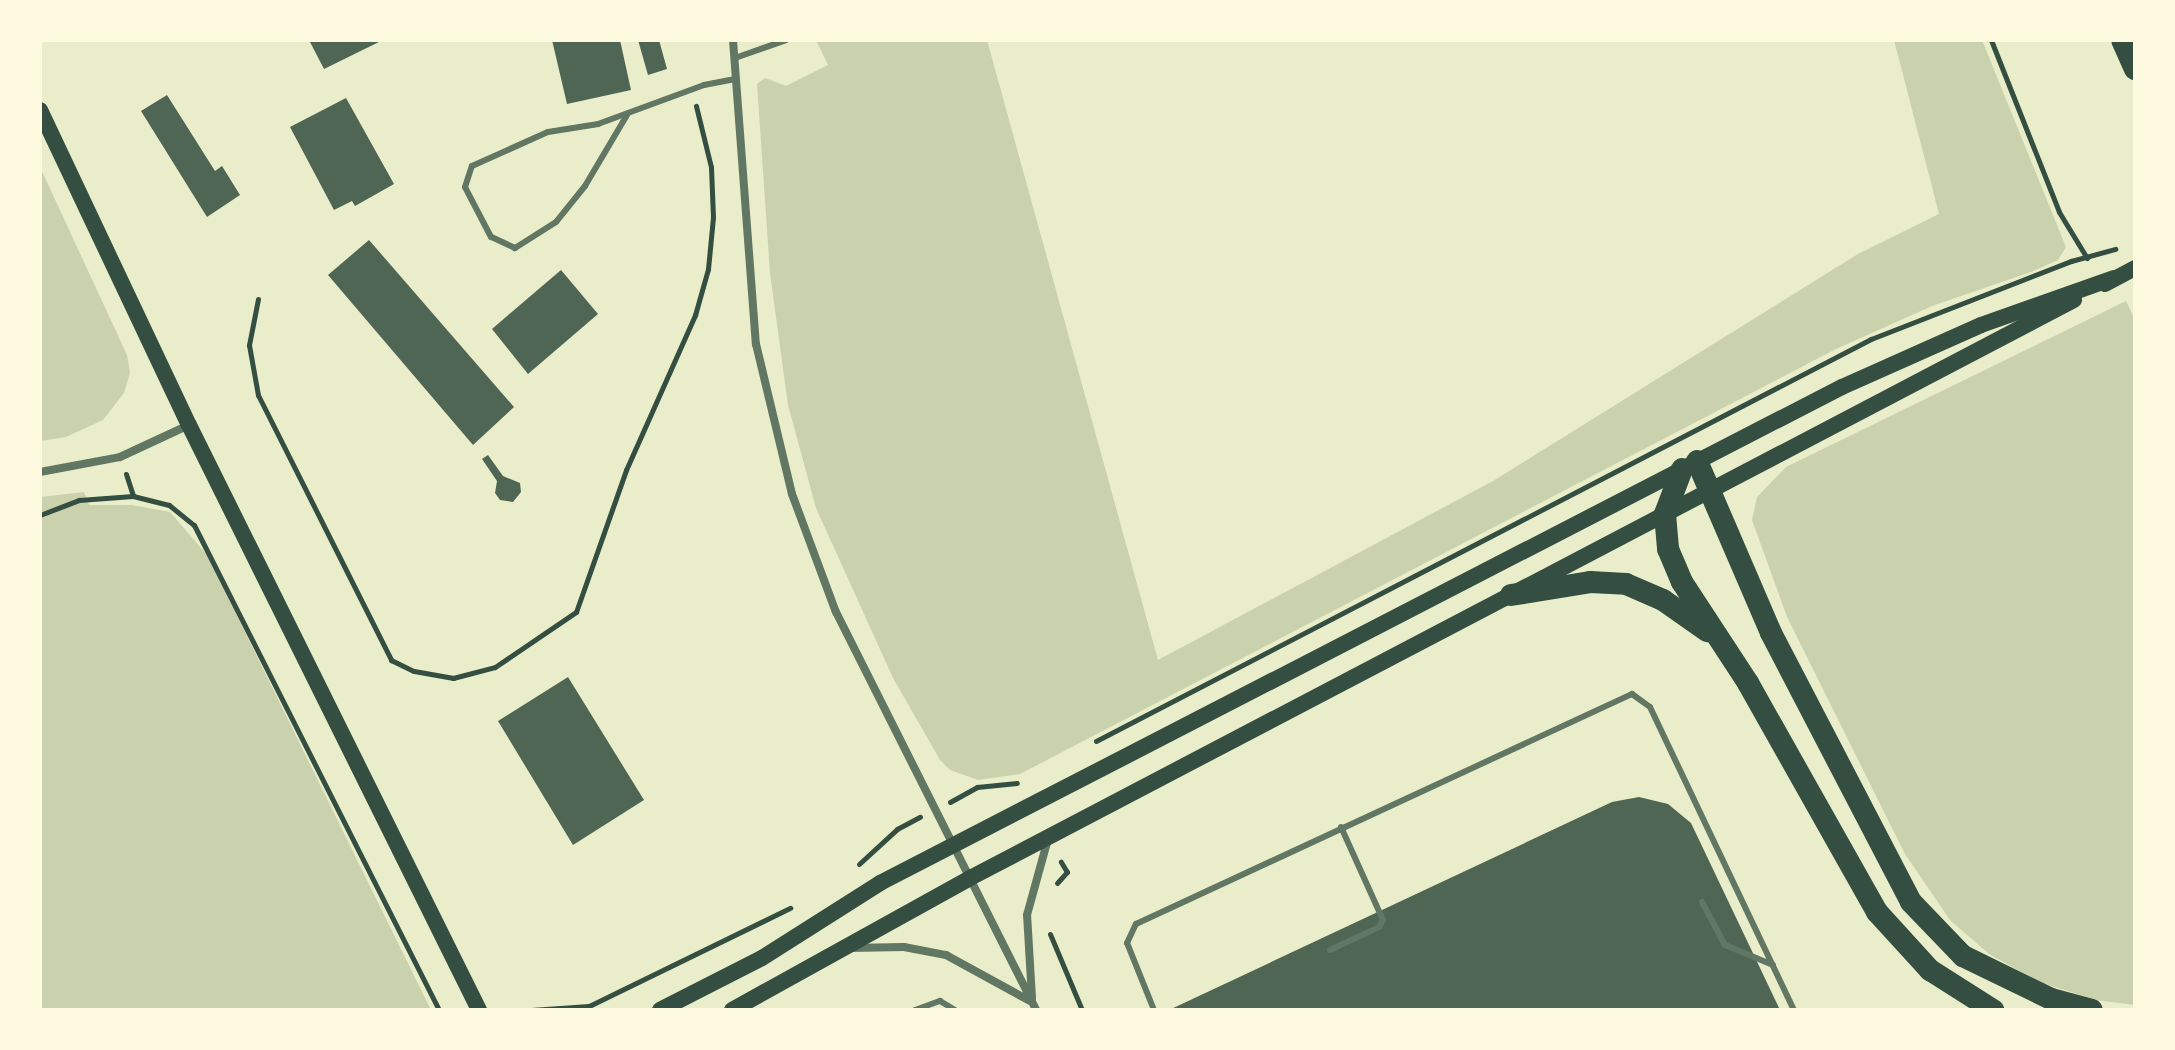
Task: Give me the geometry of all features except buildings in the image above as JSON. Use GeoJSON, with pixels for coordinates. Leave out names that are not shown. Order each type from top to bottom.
{"type":"FeatureCollection","features":[{"type":"Feature","properties":{"kind":"highway"},"geometry":{"type":"LineString","coordinates":[[2122,40],[2135,69]]}},
{"type":"Feature","properties":{"kind":"highway"},"geometry":{"type":"LineString","coordinates":[[1993,1010],[1930,970],[1877,912],[1673,565],[1665,514],[1690,465],[1712,489],[1771,633],[1911,902],[1963,956],[2051,999],[2092,1010]]}},
{"type":"Feature","properties":{"kind":"highway"},"geometry":{"type":"LineString","coordinates":[[1511,595],[1590,582],[1626,584],[1663,600],[1720,642]]}},
{"type":"Feature","properties":{"kind":"main road"},"geometry":{"type":"LineString","coordinates":[[40,110],[189,425],[475,1002],[492,1010]]}},
{"type":"Feature","properties":{"kind":"main road"},"geometry":{"type":"LineString","coordinates":[[732,1010],[972,877],[2135,268]]}},
{"type":"Feature","properties":{"kind":"main road"},"geometry":{"type":"LineString","coordinates":[[660,1010],[737,973],[880,883],[1690,465],[1914,353],[2114,278]]}},
{"type":"Feature","properties":{"kind":"street"},"geometry":{"type":"LineString","coordinates":[[733,40],[750,290],[777,444],[836,612],[972,877],[1034,1006]]}},
{"type":"Feature","properties":{"kind":"street"},"geometry":{"type":"LineString","coordinates":[[40,472],[120,457],[189,425]]}},
{"type":"Feature","properties":{"kind":"street"},"geometry":{"type":"LineString","coordinates":[[1034,1006],[1027,915],[1037,864],[1049,837]]}},
{"type":"Feature","properties":{"kind":"street"},"geometry":{"type":"LineString","coordinates":[[840,949],[904,947],[946,955],[1034,1006]]}},
{"type":"Feature","properties":{"kind":"lane"},"geometry":{"type":"LineString","coordinates":[[735,58],[786,40]]}},
{"type":"Feature","properties":{"kind":"lane"},"geometry":{"type":"LineString","coordinates":[[627,115],[585,186],[556,222],[515,248],[491,237],[465,187],[472,166],[548,132],[627,115],[692,89],[736,79]]}},
{"type":"Feature","properties":{"kind":"lane"},"geometry":{"type":"LineString","coordinates":[[1154,1010],[1129,951],[1130,929],[1341,827],[1632,694],[1645,700],[1675,757],[1794,1010]]}},
{"type":"Feature","properties":{"kind":"lane"},"geometry":{"type":"LineString","coordinates":[[1330,950],[1382,923],[1341,827]]}},
{"type":"Feature","properties":{"kind":"lane"},"geometry":{"type":"LineString","coordinates":[[1702,902],[1725,945],[1773,965]]}},
{"type":"Feature","properties":{"kind":"lane"},"geometry":{"type":"LineString","coordinates":[[915,1010],[940,1001],[955,1010]]}},
{"type":"Feature","properties":{"kind":"path"},"geometry":{"type":"LineString","coordinates":[[1991,40],[2066,225],[2086,256],[2102,253]]}},
{"type":"Feature","properties":{"kind":"path"},"geometry":{"type":"LineString","coordinates":[[258,299],[249,345],[269,424],[391,660],[414,671],[453,678],[495,667],[576,612],[626,470],[695,315],[708,269],[713,217],[711,167],[692,89]]}},
{"type":"Feature","properties":{"kind":"path"},"geometry":{"type":"LineString","coordinates":[[40,515],[85,499],[133,496],[169,505],[194,525],[439,1010]]}},
{"type":"Feature","properties":{"kind":"green space"},"geometry":{"type":"Polygon","coordinates":[[[816,40],[987,40],[1158,660],[1493,481],[1858,254],[1939,214],[1894,40],[1982,40],[2066,247],[2058,260],[2031,272],[1932,306],[1834,350],[1020,774],[978,780],[950,770],[940,760],[893,678],[816,508],[788,405],[770,273],[757,84],[765,78],[786,86],[828,65],[816,40]]]}},
{"type":"Feature","properties":{"kind":"green space"},"geometry":{"type":"Polygon","coordinates":[[[40,167],[127,355],[130,373],[124,393],[103,420],[66,437],[41,441],[40,167]]]}},
{"type":"Feature","properties":{"kind":"green space"},"geometry":{"type":"Polygon","coordinates":[[[2126,301],[2135,320],[2135,1005],[2096,1000],[2039,982],[1989,954],[1950,920],[1905,854],[1787,617],[1752,520],[1757,497],[1786,467],[2126,301]]]}},
{"type":"Feature","properties":{"kind":"green space"},"geometry":{"type":"Polygon","coordinates":[[[84,492],[89,505],[132,505],[170,512],[207,555],[431,1010],[40,1010],[40,497],[84,492]]]}}]}
